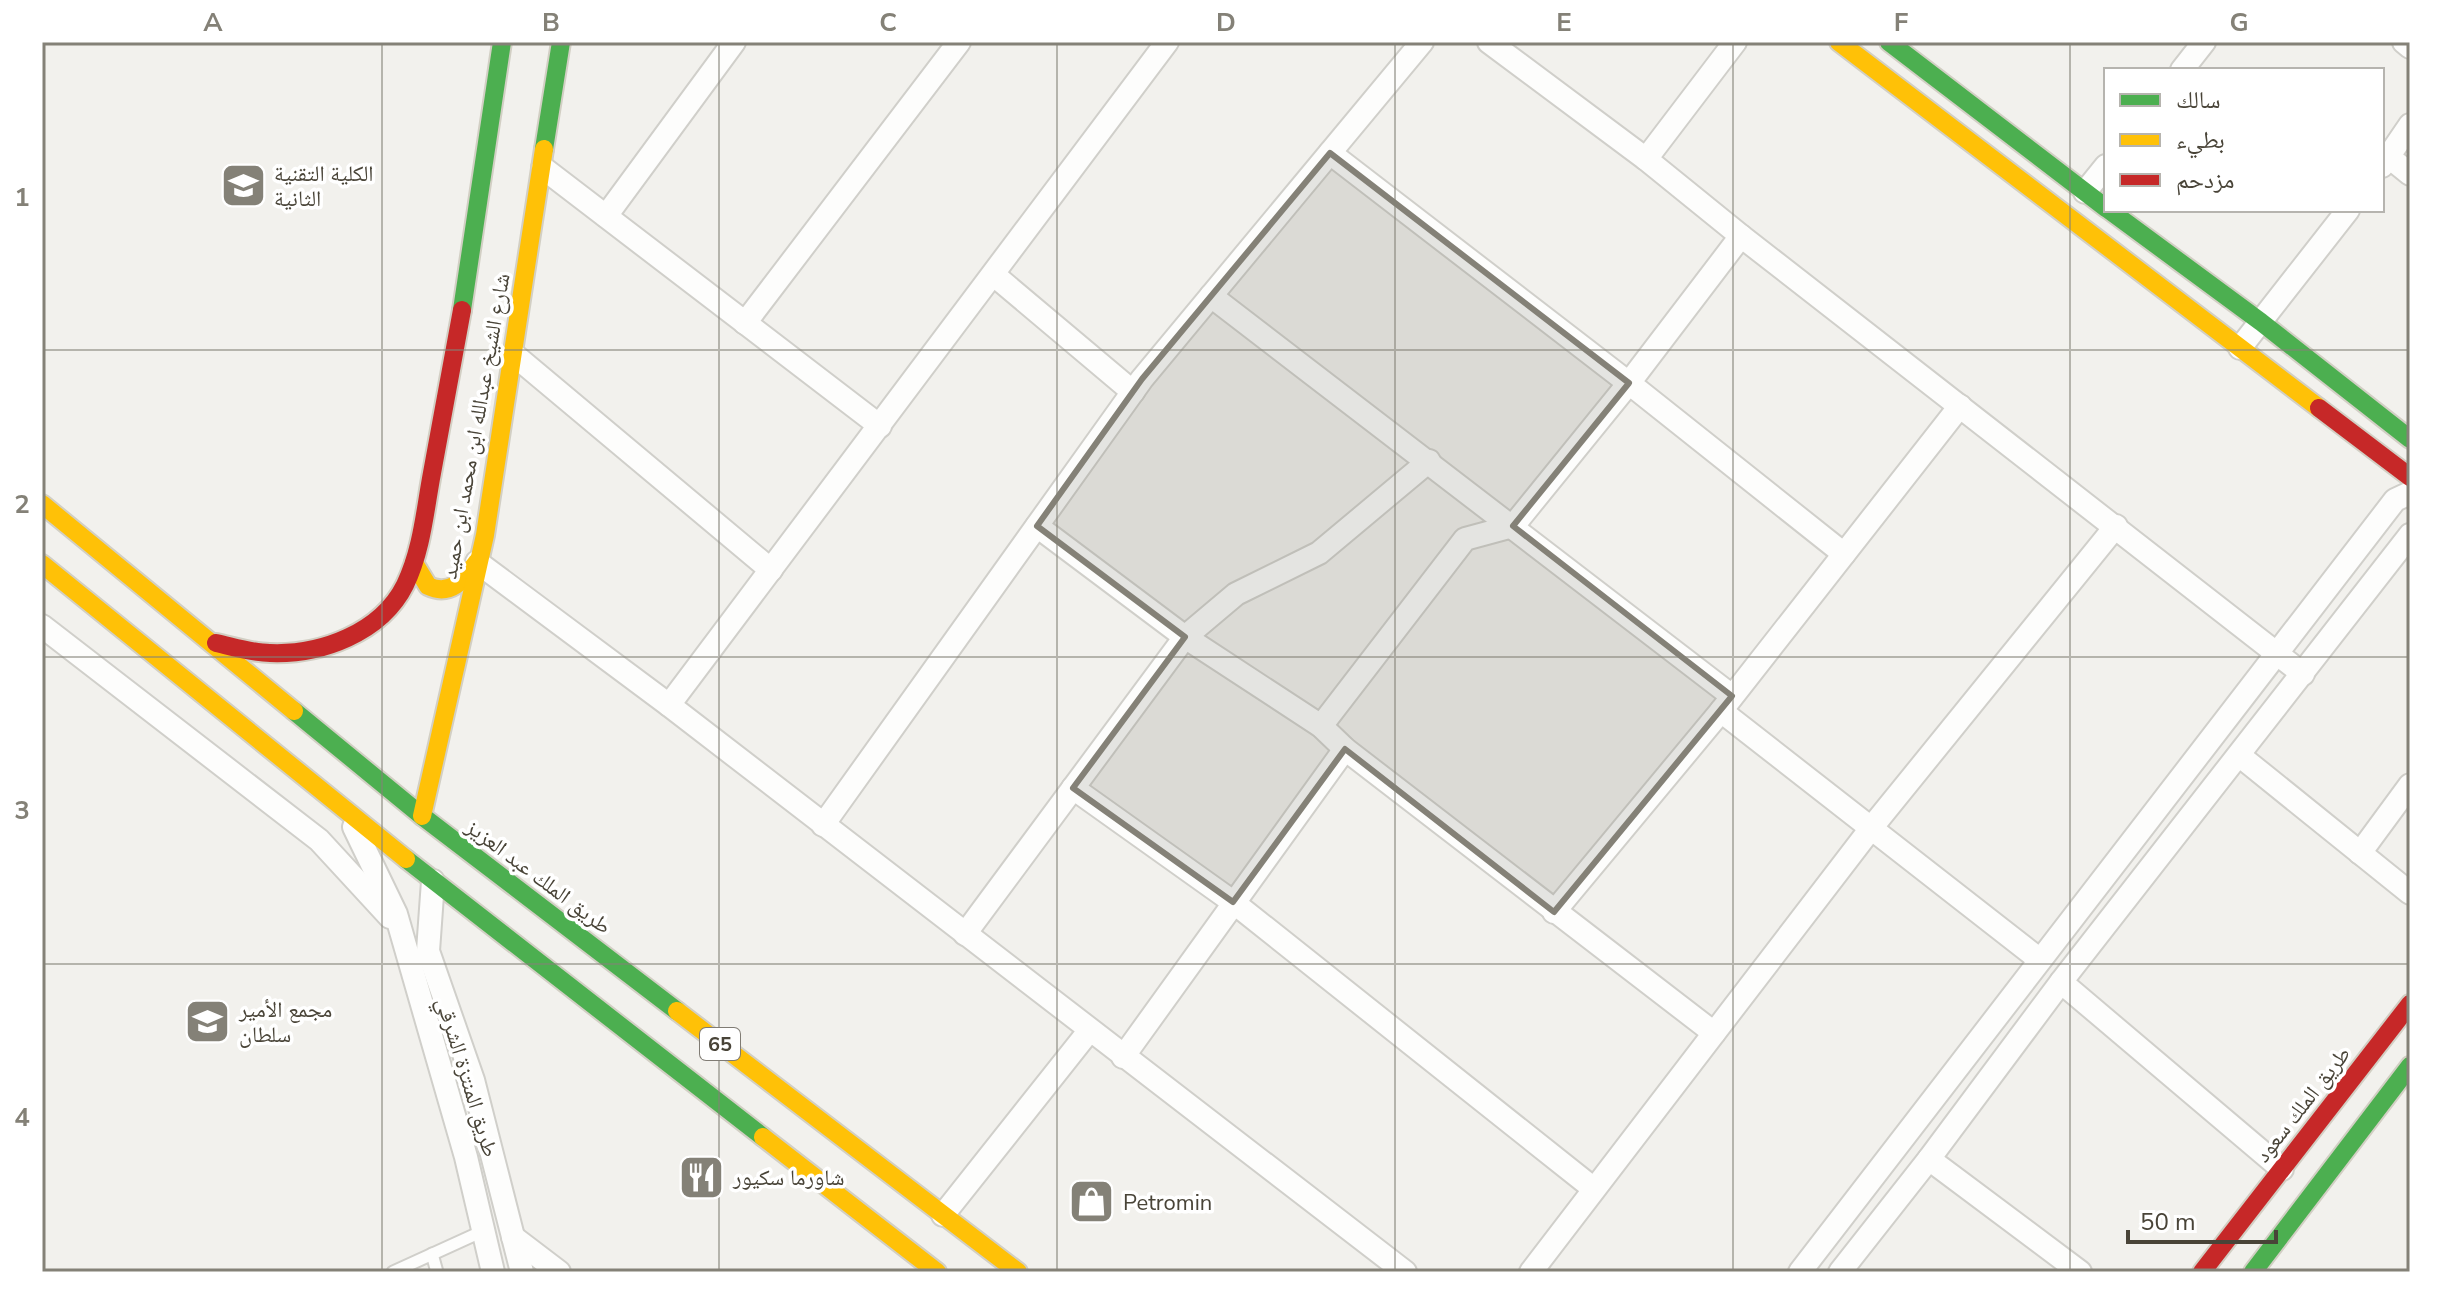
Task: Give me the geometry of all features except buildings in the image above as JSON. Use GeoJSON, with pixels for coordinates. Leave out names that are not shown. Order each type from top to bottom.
{"type":"FeatureCollection","features":[{"type":"Feature","properties":{"kind":"main road","name":"شارع الشيخ عبدالله ابن محمد ابن حميد"},"geometry":{"type":"LineString","coordinates":[[209,641],[250,652],[282,653],[336,641],[359,632],[379,619],[395,602],[414,563],[453,365],[502,42]]}},
{"type":"Feature","properties":{"kind":"main road","name":"شارع الشيخ عبدالله ابن محمد ابن حميد"},"geometry":{"type":"LineString","coordinates":[[422,816],[485,535],[561,42]]}},
{"type":"Feature","properties":{"kind":"main road"},"geometry":{"type":"LineString","coordinates":[[1839,42],[2410,477]]}},
{"type":"Feature","properties":{"kind":"main road"},"geometry":{"type":"LineString","coordinates":[[1889,42],[2104,207]]}},
{"type":"Feature","properties":{"kind":"main road"},"geometry":{"type":"LineString","coordinates":[[2111,212],[2261,322],[2410,439]]}},
{"type":"Feature","properties":{"kind":"main road","name":"طريق الملك عبد العزيز"},"geometry":{"type":"LineString","coordinates":[[42,504],[422,816],[1018,1272]]}},
{"type":"Feature","properties":{"kind":"main road"},"geometry":{"type":"LineString","coordinates":[[414,563],[428,586],[444,591],[455,587],[477,562]]}},
{"type":"Feature","properties":{"kind":"main road"},"geometry":{"type":"LineString","coordinates":[[42,564],[433,881]]}},
{"type":"Feature","properties":{"kind":"main road","name":"65"},"geometry":{"type":"LineString","coordinates":[[433,881],[937,1272]]}},
{"type":"Feature","properties":{"kind":"main road","name":"طريق الملك سعود"},"geometry":{"type":"LineString","coordinates":[[2202,1272],[2410,1004]]}},
{"type":"Feature","properties":{"kind":"main road"},"geometry":{"type":"LineString","coordinates":[[2253,1272],[2410,1066]]}},
{"type":"Feature","properties":{"kind":"street"},"geometry":{"type":"LineString","coordinates":[[606,216],[734,42]]}},
{"type":"Feature","properties":{"kind":"street"},"geometry":{"type":"LineString","coordinates":[[745,323],[959,42]]}},
{"type":"Feature","properties":{"kind":"street"},"geometry":{"type":"LineString","coordinates":[[669,705],[1167,42]]}},
{"type":"Feature","properties":{"kind":"street"},"geometry":{"type":"LineString","coordinates":[[823,825],[1133,392],[1422,42]]}},
{"type":"Feature","properties":{"kind":"street"},"geometry":{"type":"LineString","coordinates":[[1489,42],[1646,159],[2303,674]]}},
{"type":"Feature","properties":{"kind":"street"},"geometry":{"type":"LineString","coordinates":[[1646,159],[1735,42]]}},
{"type":"Feature","properties":{"kind":"street"},"geometry":{"type":"LineString","coordinates":[[2184,68],[2204,42]]}},
{"type":"Feature","properties":{"kind":"street"},"geometry":{"type":"LineString","coordinates":[[2404,42],[2410,47]]}},
{"type":"Feature","properties":{"kind":"street"},"geometry":{"type":"LineString","coordinates":[[2410,125],[2385,162],[2410,174]]}},
{"type":"Feature","properties":{"kind":"street"},"geometry":{"type":"LineString","coordinates":[[1330,153],[1629,383],[1844,554]]}},
{"type":"Feature","properties":{"kind":"street"},"geometry":{"type":"LineString","coordinates":[[543,168],[880,426]]}},
{"type":"Feature","properties":{"kind":"street"},"geometry":{"type":"LineString","coordinates":[[2085,192],[2104,168]]}},
{"type":"Feature","properties":{"kind":"street"},"geometry":{"type":"LineString","coordinates":[[2240,348],[2346,212]]}},
{"type":"Feature","properties":{"kind":"street"},"geometry":{"type":"LineString","coordinates":[[1321,726],[1465,539],[1513,526],[1629,383],[1741,236]]}},
{"type":"Feature","properties":{"kind":"street"},"geometry":{"type":"LineString","coordinates":[[994,275],[1133,392]]}},
{"type":"Feature","properties":{"kind":"street"},"geometry":{"type":"LineString","coordinates":[[1211,296],[1513,526],[1872,827],[2040,960]]}},
{"type":"Feature","properties":{"kind":"street"},"geometry":{"type":"LineString","coordinates":[[513,354],[771,570]]}},
{"type":"Feature","properties":{"kind":"street"},"geometry":{"type":"LineString","coordinates":[[1554,912],[1727,704],[1960,406]]}},
{"type":"Feature","properties":{"kind":"street"},"geometry":{"type":"LineString","coordinates":[[965,934],[1185,637],[1236,594],[1319,553],[1429,461]]}},
{"type":"Feature","properties":{"kind":"street"},"geometry":{"type":"LineString","coordinates":[[1800,1272],[2395,500],[2410,493]]}},
{"type":"Feature","properties":{"kind":"street"},"geometry":{"type":"LineString","coordinates":[[1037,526],[1185,637],[1321,726],[1345,749],[1714,1033]]}},
{"type":"Feature","properties":{"kind":"street"},"geometry":{"type":"LineString","coordinates":[[1531,1272],[1872,827],[2116,526]]}},
{"type":"Feature","properties":{"kind":"street"},"geometry":{"type":"LineString","coordinates":[[1840,1272],[2061,982],[2410,535]]}},
{"type":"Feature","properties":{"kind":"street"},"geometry":{"type":"LineString","coordinates":[[477,562],[669,705],[1405,1272]]}},
{"type":"Feature","properties":{"kind":"street"},"geometry":{"type":"LineString","coordinates":[[42,626],[319,840],[400,927]]}},
{"type":"Feature","properties":{"kind":"street"},"geometry":{"type":"LineString","coordinates":[[1123,1057],[1345,749]]}},
{"type":"Feature","properties":{"kind":"street"},"geometry":{"type":"LineString","coordinates":[[2240,756],[2410,893]]}},
{"type":"Feature","properties":{"kind":"street"},"geometry":{"type":"LineString","coordinates":[[2360,853],[2410,785]]}},
{"type":"Feature","properties":{"kind":"street"},"geometry":{"type":"LineString","coordinates":[[1073,788],[1233,902],[1594,1189]]}},
{"type":"Feature","properties":{"kind":"street"},"geometry":{"type":"LineString","coordinates":[[347,811],[400,927],[466,1157],[493,1272]]}},
{"type":"Feature","properties":{"kind":"street","name":"طريق المنتزة الشرقي"},"geometry":{"type":"LineString","coordinates":[[433,881],[428,951],[473,1080],[522,1272]]}},
{"type":"Feature","properties":{"kind":"street"},"geometry":{"type":"LineString","coordinates":[[2061,982],[2282,1169]]}},
{"type":"Feature","properties":{"kind":"street"},"geometry":{"type":"LineString","coordinates":[[943,1215],[1089,1031]]}},
{"type":"Feature","properties":{"kind":"street"},"geometry":{"type":"LineString","coordinates":[[1929,1159],[2080,1272]]}},
{"type":"Feature","properties":{"kind":"street"},"geometry":{"type":"LineString","coordinates":[[513,1237],[559,1272]]}},
{"type":"Feature","properties":{"kind":"lane"},"geometry":{"type":"LineString","coordinates":[[393,1272],[483,1231]]}},
{"type":"Feature","properties":{"kind":"lane"},"geometry":{"type":"LineString","coordinates":[[432,1254],[437,1272]]}},
{"type":"Feature","properties":{"kind":"highlighted area"},"geometry":{"type":"Polygon","coordinates":[[[1330,153],[1629,383],[1513,526],[1732,696],[1554,912],[1345,749],[1233,902],[1073,788],[1185,637],[1037,526],[1142,379],[1330,153]]]}},
{"type":"Feature","properties":{"kind":"traffic: fast"},"geometry":{"type":"LineString","coordinates":[[462,310],[502,42]]}},
{"type":"Feature","properties":{"kind":"traffic: fast"},"geometry":{"type":"LineString","coordinates":[[544,149],[561,42]]}},
{"type":"Feature","properties":{"kind":"traffic: fast"},"geometry":{"type":"LineString","coordinates":[[1889,42],[2104,206]]}},
{"type":"Feature","properties":{"kind":"traffic: fast"},"geometry":{"type":"LineString","coordinates":[[2112,212],[2261,322],[2410,439]]}},
{"type":"Feature","properties":{"kind":"traffic: fast"},"geometry":{"type":"LineString","coordinates":[[294,711],[422,816],[677,1011]]}},
{"type":"Feature","properties":{"kind":"traffic: fast"},"geometry":{"type":"LineString","coordinates":[[406,859],[763,1137]]}},
{"type":"Feature","properties":{"kind":"traffic: fast"},"geometry":{"type":"LineString","coordinates":[[2253,1272],[2410,1066]]}},
{"type":"Feature","properties":{"kind":"traffic: slow"},"geometry":{"type":"LineString","coordinates":[[1839,42],[2319,408]]}},
{"type":"Feature","properties":{"kind":"traffic: slow"},"geometry":{"type":"LineString","coordinates":[[422,816],[485,535],[544,149]]}},
{"type":"Feature","properties":{"kind":"traffic: slow"},"geometry":{"type":"LineString","coordinates":[[42,504],[294,711]]}},
{"type":"Feature","properties":{"kind":"traffic: slow"},"geometry":{"type":"LineString","coordinates":[[414,563],[428,586],[444,589],[462,580],[477,562]]}},
{"type":"Feature","properties":{"kind":"traffic: slow"},"geometry":{"type":"LineString","coordinates":[[42,564],[406,859]]}},
{"type":"Feature","properties":{"kind":"traffic: slow"},"geometry":{"type":"LineString","coordinates":[[677,1011],[1018,1272]]}},
{"type":"Feature","properties":{"kind":"traffic: slow"},"geometry":{"type":"LineString","coordinates":[[763,1137],[937,1272]]}},
{"type":"Feature","properties":{"kind":"traffic: jam"},"geometry":{"type":"LineString","coordinates":[[216,643],[263,653],[309,650],[348,638],[381,616],[394,602],[411,572],[419,544],[462,310]]}},
{"type":"Feature","properties":{"kind":"traffic: jam"},"geometry":{"type":"LineString","coordinates":[[2319,408],[2410,477]]}},
{"type":"Feature","properties":{"kind":"traffic: jam"},"geometry":{"type":"LineString","coordinates":[[2202,1272],[2410,1004]]}},
{"type":"Feature","properties":{"kind":"place","name":"الكلية التقنية الثانية"},"geometry":{"type":"Point","coordinates":[243,186]}},
{"type":"Feature","properties":{"kind":"place","name":"مجمع الأمير سلطان"},"geometry":{"type":"Point","coordinates":[208,1022]}},
{"type":"Feature","properties":{"kind":"place","name":"شاورما سكيور"},"geometry":{"type":"Point","coordinates":[702,1177]}},
{"type":"Feature","properties":{"kind":"place","name":"Petromin"},"geometry":{"type":"Point","coordinates":[1092,1202]}}]}
